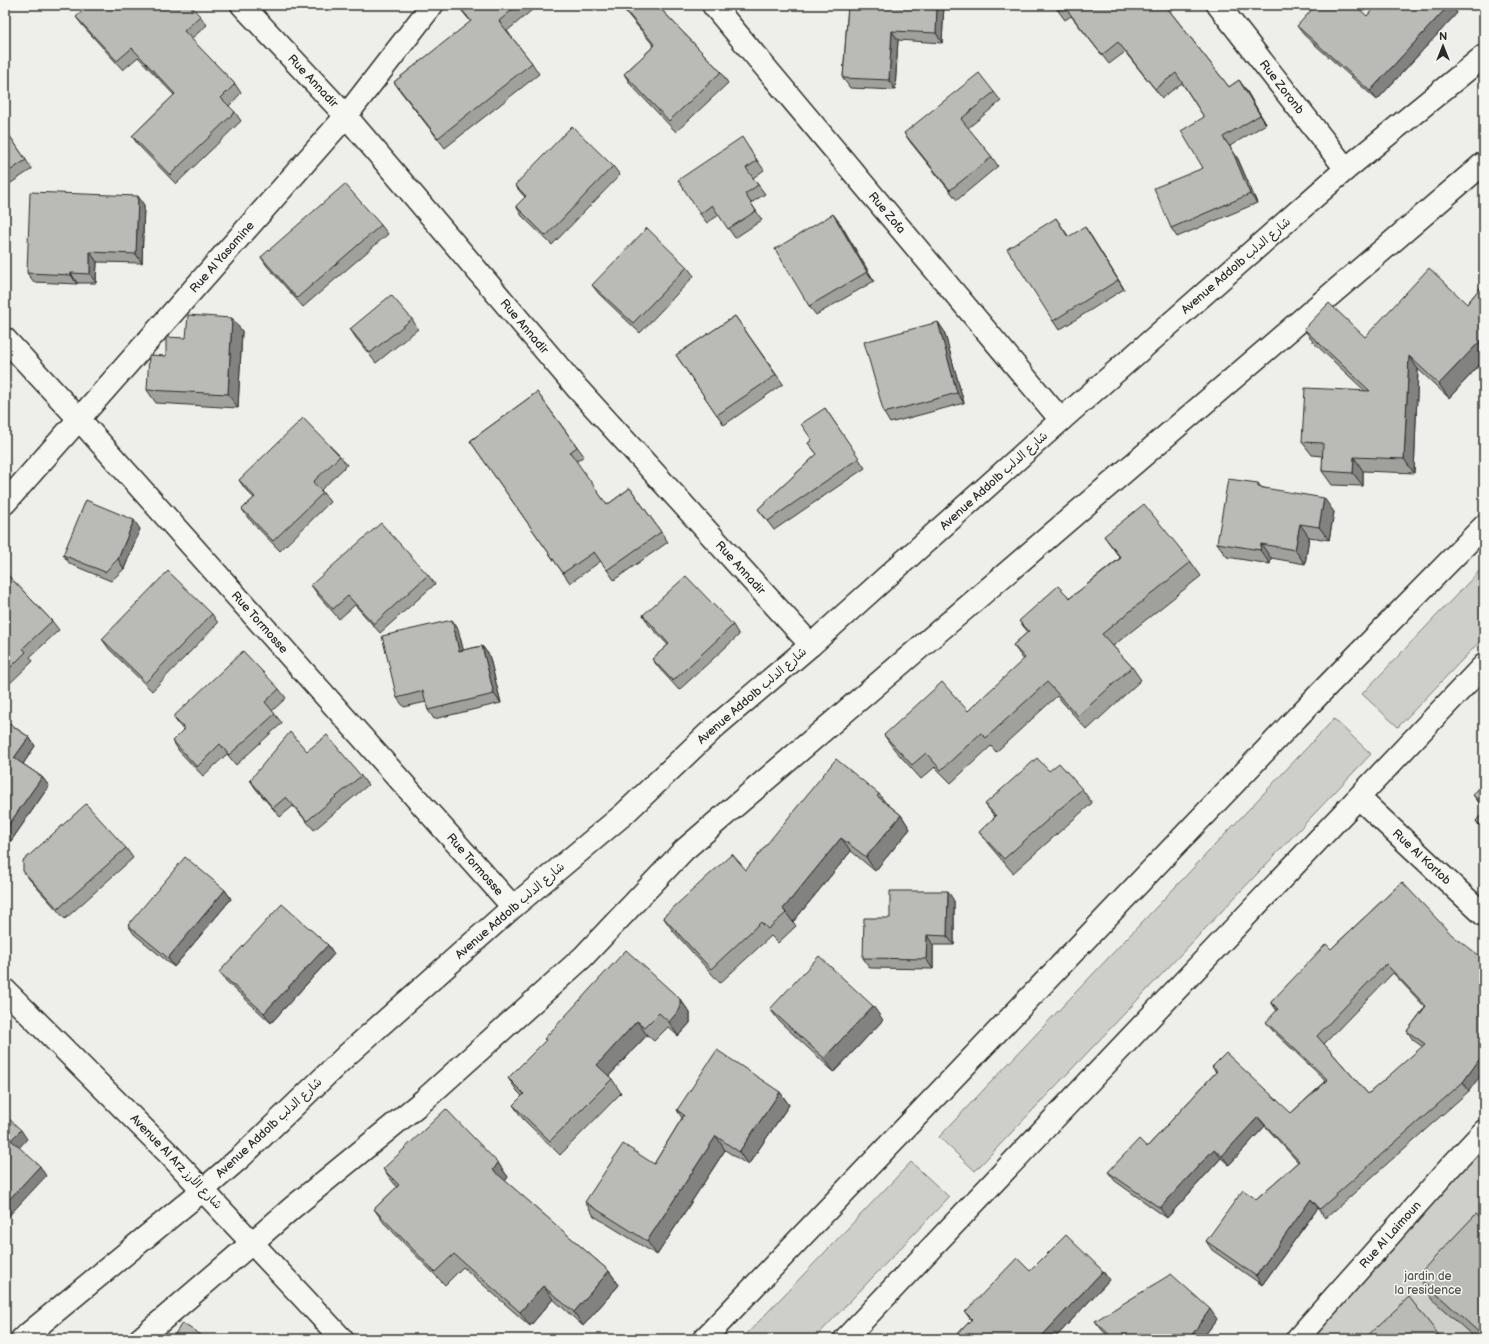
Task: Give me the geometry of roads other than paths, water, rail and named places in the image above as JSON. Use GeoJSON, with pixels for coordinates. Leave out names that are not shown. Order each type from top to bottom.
{"type":"FeatureCollection","features":[{"type":"Feature","properties":{"kind":"street","name":"Rue Annadir"},"geometry":{"type":"LineString","coordinates":[[242,5],[346,116],[576,387],[810,646]]}},
{"type":"Feature","properties":{"kind":"street","name":"Rue Al Yasamine"},"geometry":{"type":"LineString","coordinates":[[5,503],[346,116],[432,5]]}},
{"type":"Feature","properties":{"kind":"street","name":"Rue Zofa"},"geometry":{"type":"LineString","coordinates":[[713,5],[1061,420]]}},
{"type":"Feature","properties":{"kind":"street","name":"Rue Zoronb"},"geometry":{"type":"LineString","coordinates":[[1218,5],[1346,168]]}},
{"type":"Feature","properties":{"kind":"street","name":"Avenue Addolb شارع الدلب"},"geometry":{"type":"LineString","coordinates":[[22,1339],[241,1157],[348,1054],[513,907],[624,814],[716,726],[810,646],[1061,420],[1346,168],[1484,56]]}},
{"type":"Feature","properties":{"kind":"street"},"geometry":{"type":"LineString","coordinates":[[140,1339],[292,1208],[424,1100],[583,957],[684,850],[1484,163]]}},
{"type":"Feature","properties":{"kind":"street","name":"Rue Tormosse"},"geometry":{"type":"LineString","coordinates":[[5,339],[79,419],[513,907]]}},
{"type":"Feature","properties":{"kind":"street"},"geometry":{"type":"LineString","coordinates":[[704,1339],[1327,686],[1484,526]]}},
{"type":"Feature","properties":{"kind":"street"},"geometry":{"type":"LineString","coordinates":[[845,1339],[1484,665]]}},
{"type":"Feature","properties":{"kind":"street","name":"Rue Al Kortob"},"geometry":{"type":"LineString","coordinates":[[1359,798],[1484,916]]}},
{"type":"Feature","properties":{"kind":"street","name":"Avenue Al Arz شارع الأرز"},"geometry":{"type":"LineString","coordinates":[[5,990],[168,1153],[253,1242],[342,1339]]}},
{"type":"Feature","properties":{"kind":"street","name":"Rue Al Laimoun"},"geometry":{"type":"LineString","coordinates":[[1297,1339],[1484,1131]]}},
{"type":"Feature","properties":{"kind":"park label","name":"jardin de la residence"},"geometry":{"type":"Point","coordinates":[1428,1283]}}]}
